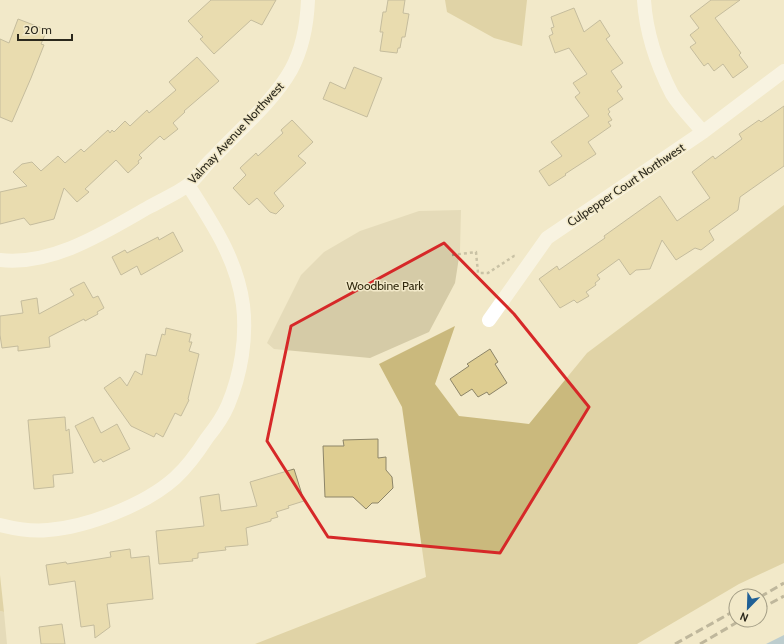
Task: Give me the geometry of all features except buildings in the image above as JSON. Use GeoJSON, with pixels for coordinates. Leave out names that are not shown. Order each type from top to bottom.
{"type":"FeatureCollection","features":[{"type":"Feature","properties":{"kind":"street","name":"Valmay Avenue Northwest"},"geometry":{"type":"LineString","coordinates":[[0,260],[8,261],[36,258],[62,252],[91,239],[188,185],[206,164],[273,96],[290,71],[298,55],[304,36],[308,16],[308,0]]}},
{"type":"Feature","properties":{"kind":"street"},"geometry":{"type":"LineString","coordinates":[[644,0],[645,13],[658,61],[673,94],[703,132]]}},
{"type":"Feature","properties":{"kind":"street","name":"Culpepper Court Northwest"},"geometry":{"type":"LineString","coordinates":[[489,320],[547,238],[703,132],[784,71]]}},
{"type":"Feature","properties":{"kind":"street"},"geometry":{"type":"LineString","coordinates":[[0,525],[29,530],[47,530],[73,526],[99,519],[142,499],[174,478],[198,451],[222,416],[235,387],[242,356],[244,325],[243,304],[238,280],[221,236],[188,185]]}},
{"type":"Feature","properties":{"kind":"path"},"geometry":{"type":"LineString","coordinates":[[452,255],[476,252],[478,273],[488,273],[514,256],[528,265]]}},
{"type":"Feature","properties":{"kind":"highlighted area"},"geometry":{"type":"Polygon","coordinates":[[[444,243],[514,314],[589,407],[500,553],[328,537],[267,441],[291,326],[444,243]]]}},
{"type":"Feature","properties":{"kind":"green space","name":"Woodbine Park"},"geometry":{"type":"Polygon","coordinates":[[[461,210],[460,251],[455,283],[429,332],[370,358],[274,349],[267,343],[301,275],[324,252],[360,231],[419,211],[461,210]]]}},
{"type":"Feature","properties":{"kind":"green space"},"geometry":{"type":"Polygon","coordinates":[[[0,611],[4,612],[7,644],[0,644],[0,611]]]}},
{"type":"Feature","properties":{"kind":"shaded area"},"geometry":{"type":"Polygon","coordinates":[[[445,0],[527,0],[522,46],[494,38],[447,12],[445,0]]]}},
{"type":"Feature","properties":{"kind":"shaded area"},"geometry":{"type":"Polygon","coordinates":[[[784,205],[784,563],[732,588],[728,588],[728,590],[637,644],[255,644],[426,577],[402,407],[379,364],[455,326],[435,384],[459,416],[529,424],[587,353],[784,205]]]}},
{"type":"Feature","properties":{"kind":"shaded area"},"geometry":{"type":"Polygon","coordinates":[[[0,575],[4,612],[0,611],[0,575]]]}},
{"type":"Feature","properties":{"kind":"water"},"geometry":{"type":"Polygon","coordinates":[[[784,635],[784,644],[766,644],[784,635]]]}},
{"type":"Feature","properties":{"kind":"railway"},"geometry":{"type":"LineString","coordinates":[[768,592],[784,583]]}},
{"type":"Feature","properties":{"kind":"railway"},"geometry":{"type":"LineString","coordinates":[[768,605],[784,596]]}},
{"type":"Feature","properties":{"kind":"railway"},"geometry":{"type":"LineString","coordinates":[[675,644],[728,614]]}},
{"type":"Feature","properties":{"kind":"railway"},"geometry":{"type":"LineString","coordinates":[[700,644],[728,628]]}}]}
